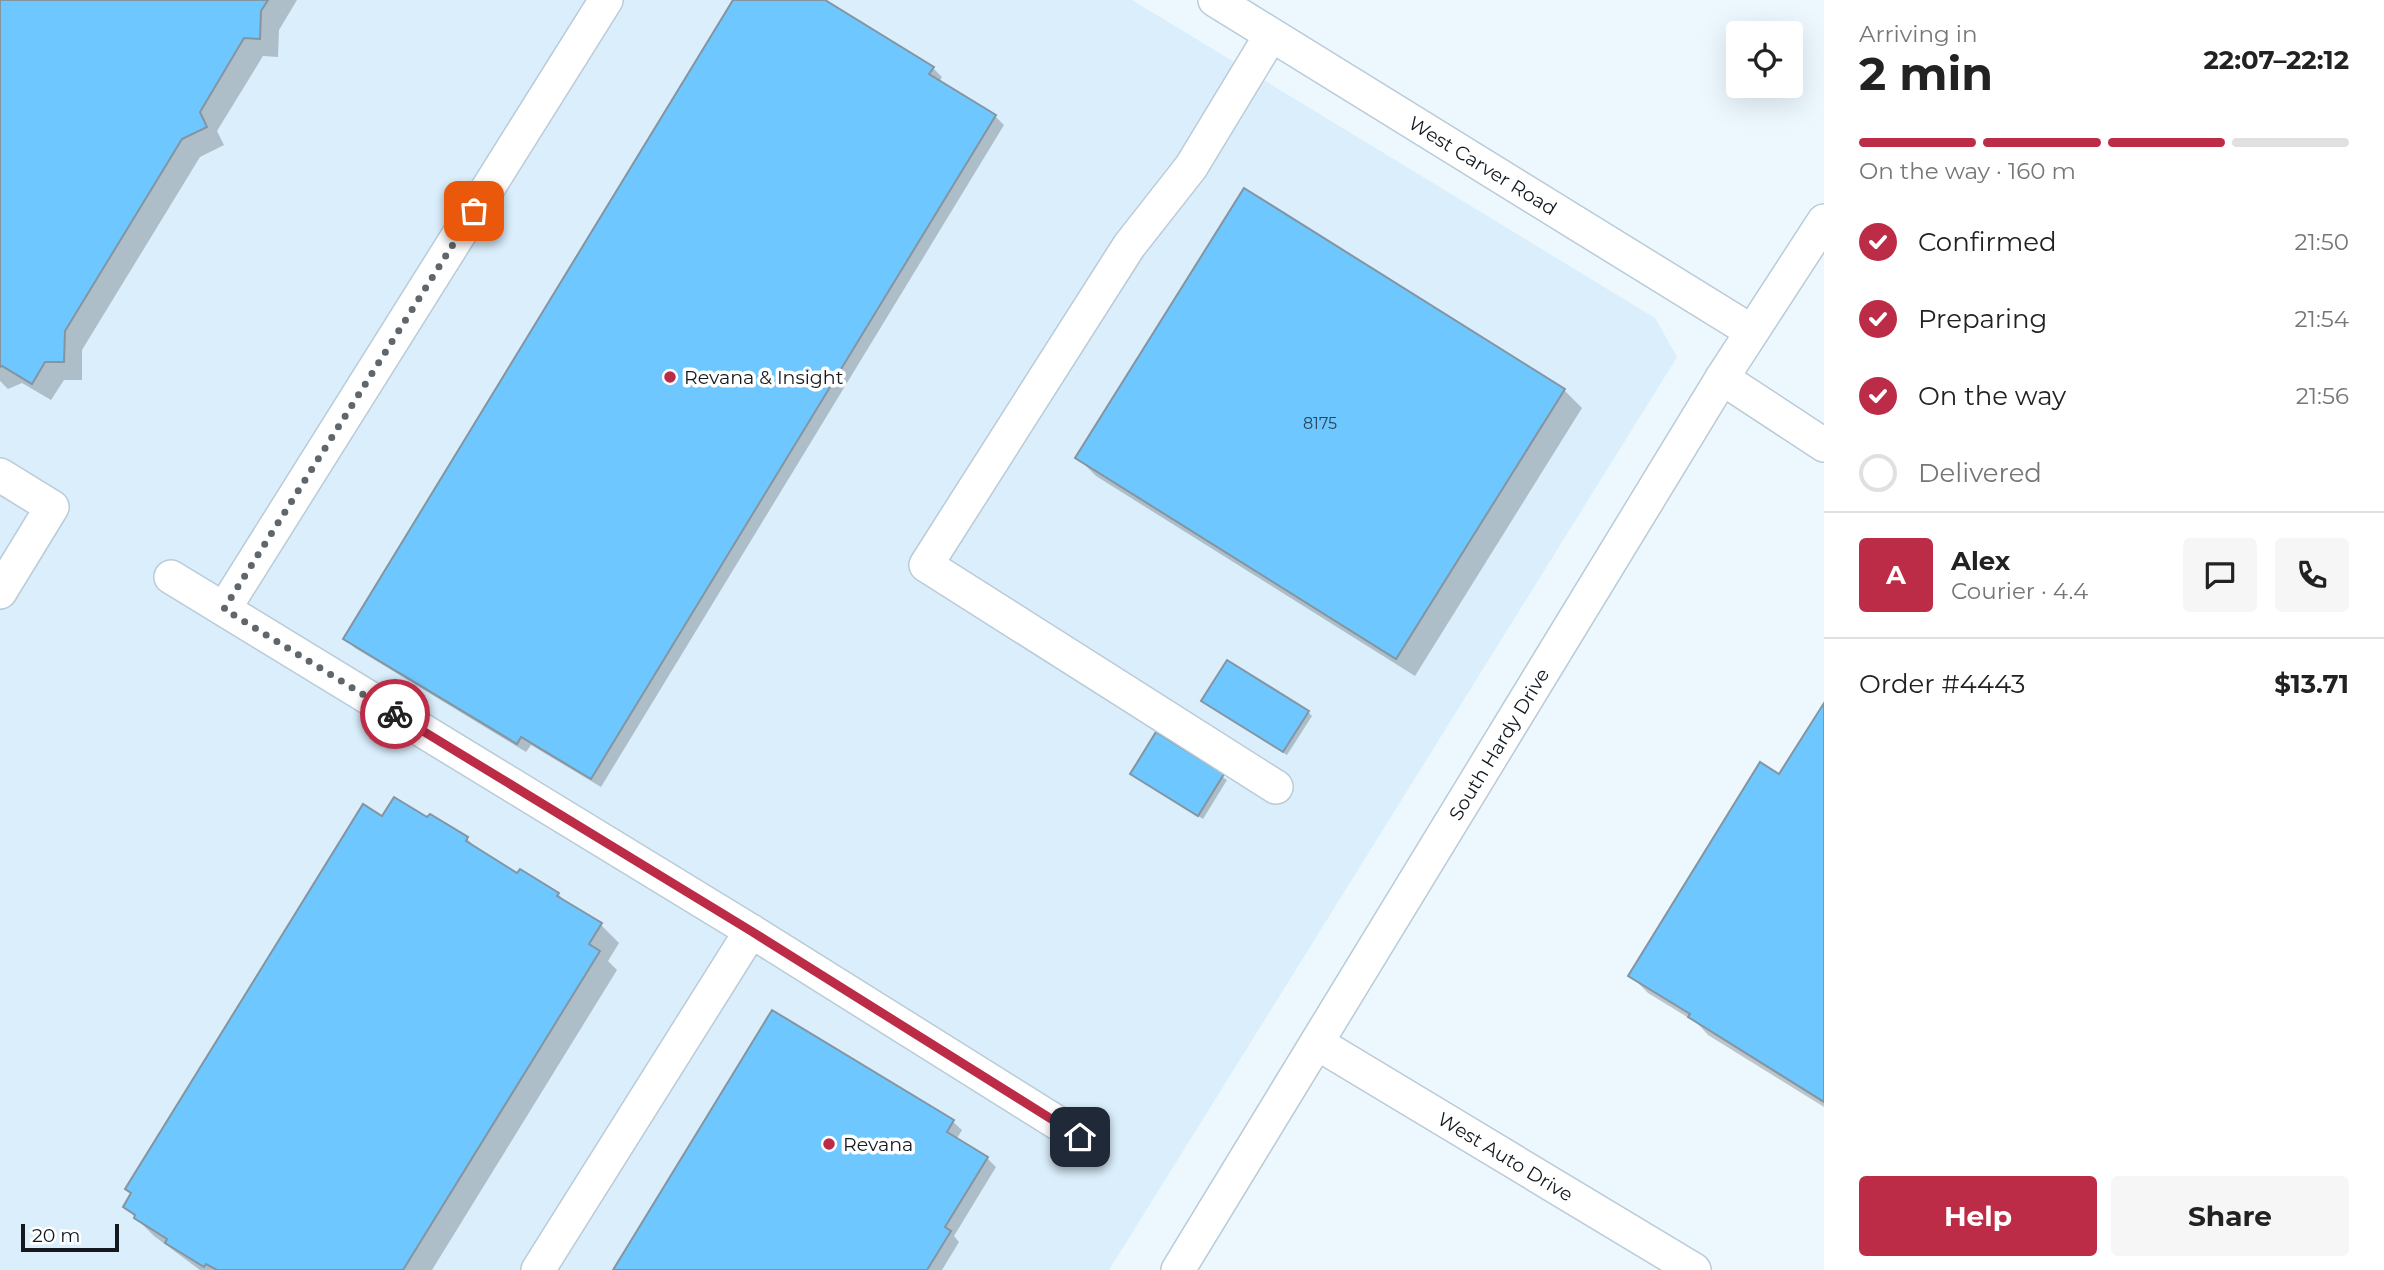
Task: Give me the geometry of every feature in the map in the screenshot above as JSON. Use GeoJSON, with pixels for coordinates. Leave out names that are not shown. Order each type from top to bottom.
{"type":"FeatureCollection","features":[{"type":"Feature","properties":{"kind":"street"},"geometry":{"type":"LineString","coordinates":[[224,609],[606,0]]}},
{"type":"Feature","properties":{"kind":"street","name":"West Carver Road"},"geometry":{"type":"LineString","coordinates":[[1215,0],[1751,331]]}},
{"type":"Feature","properties":{"kind":"street"},"geometry":{"type":"LineString","coordinates":[[1272,35],[1191,167],[1129,246],[926,565],[1276,787]]}},
{"type":"Feature","properties":{"kind":"street","name":"South Hardy Drive"},"geometry":{"type":"LineString","coordinates":[[1178,1270],[1721,378],[1824,221]]}},
{"type":"Feature","properties":{"kind":"street"},"geometry":{"type":"LineString","coordinates":[[1721,378],[1824,445]]}},
{"type":"Feature","properties":{"kind":"street"},"geometry":{"type":"LineString","coordinates":[[0,475],[52,507],[0,592]]}},
{"type":"Feature","properties":{"kind":"street"},"geometry":{"type":"LineString","coordinates":[[172,577],[751,931],[1080,1137]]}},
{"type":"Feature","properties":{"kind":"street"},"geometry":{"type":"LineString","coordinates":[[538,1270],[751,931]]}},
{"type":"Feature","properties":{"kind":"street","name":"West Auto Drive"},"geometry":{"type":"LineString","coordinates":[[1318,1043],[1694,1270]]}},
{"type":"Feature","properties":{"kind":"shaded area"},"geometry":{"type":"Polygon","coordinates":[[[0,0],[1132,0],[1655,318],[1677,357],[1109,1270],[0,1270],[0,0]]]}},
{"type":"Feature","properties":{"kind":"building"},"geometry":{"type":"Polygon","coordinates":[[[0,0],[268,0],[261,11],[260,39],[244,38],[200,112],[207,127],[182,139],[65,331],[64,362],[45,362],[32,384],[0,367],[0,0]]]}},
{"type":"Feature","properties":{"kind":"building","name":"Revana & Insight"},"geometry":{"type":"Polygon","coordinates":[[[733,0],[825,0],[934,67],[929,74],[996,115],[591,779],[521,737],[517,744],[343,639],[733,0]]]}},
{"type":"Feature","properties":{"kind":"building"},"geometry":{"type":"Polygon","coordinates":[[[1244,188],[1565,389],[1396,659],[1075,458],[1244,188]]]}},
{"type":"Feature","properties":{"kind":"building"},"geometry":{"type":"Polygon","coordinates":[[[1227,660],[1309,711],[1283,752],[1201,701],[1227,660]]]}},
{"type":"Feature","properties":{"kind":"building"},"geometry":{"type":"Polygon","coordinates":[[[1824,703],[1824,1102],[1628,976],[1760,762],[1779,774],[1824,703]]]}},
{"type":"Feature","properties":{"kind":"building"},"geometry":{"type":"Polygon","coordinates":[[[1156,732],[1224,774],[1198,816],[1130,774],[1156,732]]]}},
{"type":"Feature","properties":{"kind":"building"},"geometry":{"type":"Polygon","coordinates":[[[394,797],[427,817],[430,814],[468,837],[466,841],[517,873],[520,869],[559,893],[557,896],[602,923],[589,944],[600,951],[403,1270],[217,1270],[206,1264],[204,1267],[165,1243],[167,1239],[134,1218],[135,1215],[123,1207],[131,1193],[125,1189],[363,804],[382,816],[394,797]]]}},
{"type":"Feature","properties":{"kind":"building","name":"Revana"},"geometry":{"type":"Polygon","coordinates":[[[772,1010],[954,1120],[947,1132],[988,1157],[945,1227],[951,1231],[927,1270],[613,1270],[772,1010]]]}},
{"type":"Feature","properties":{"kind":"way so far"},"geometry":{"type":"LineString","coordinates":[[395,714],[224,609],[474,211]]}},
{"type":"Feature","properties":{"kind":"place","name":"Revana & Insight"},"geometry":{"type":"Point","coordinates":[670,377]}},
{"type":"Feature","properties":{"kind":"place","name":"Revana"},"geometry":{"type":"Point","coordinates":[829,1144]}},
{"type":"Feature","properties":{"kind":"route"},"geometry":{"type":"LineString","coordinates":[[395,714],[751,931],[1080,1137]]}}]}
